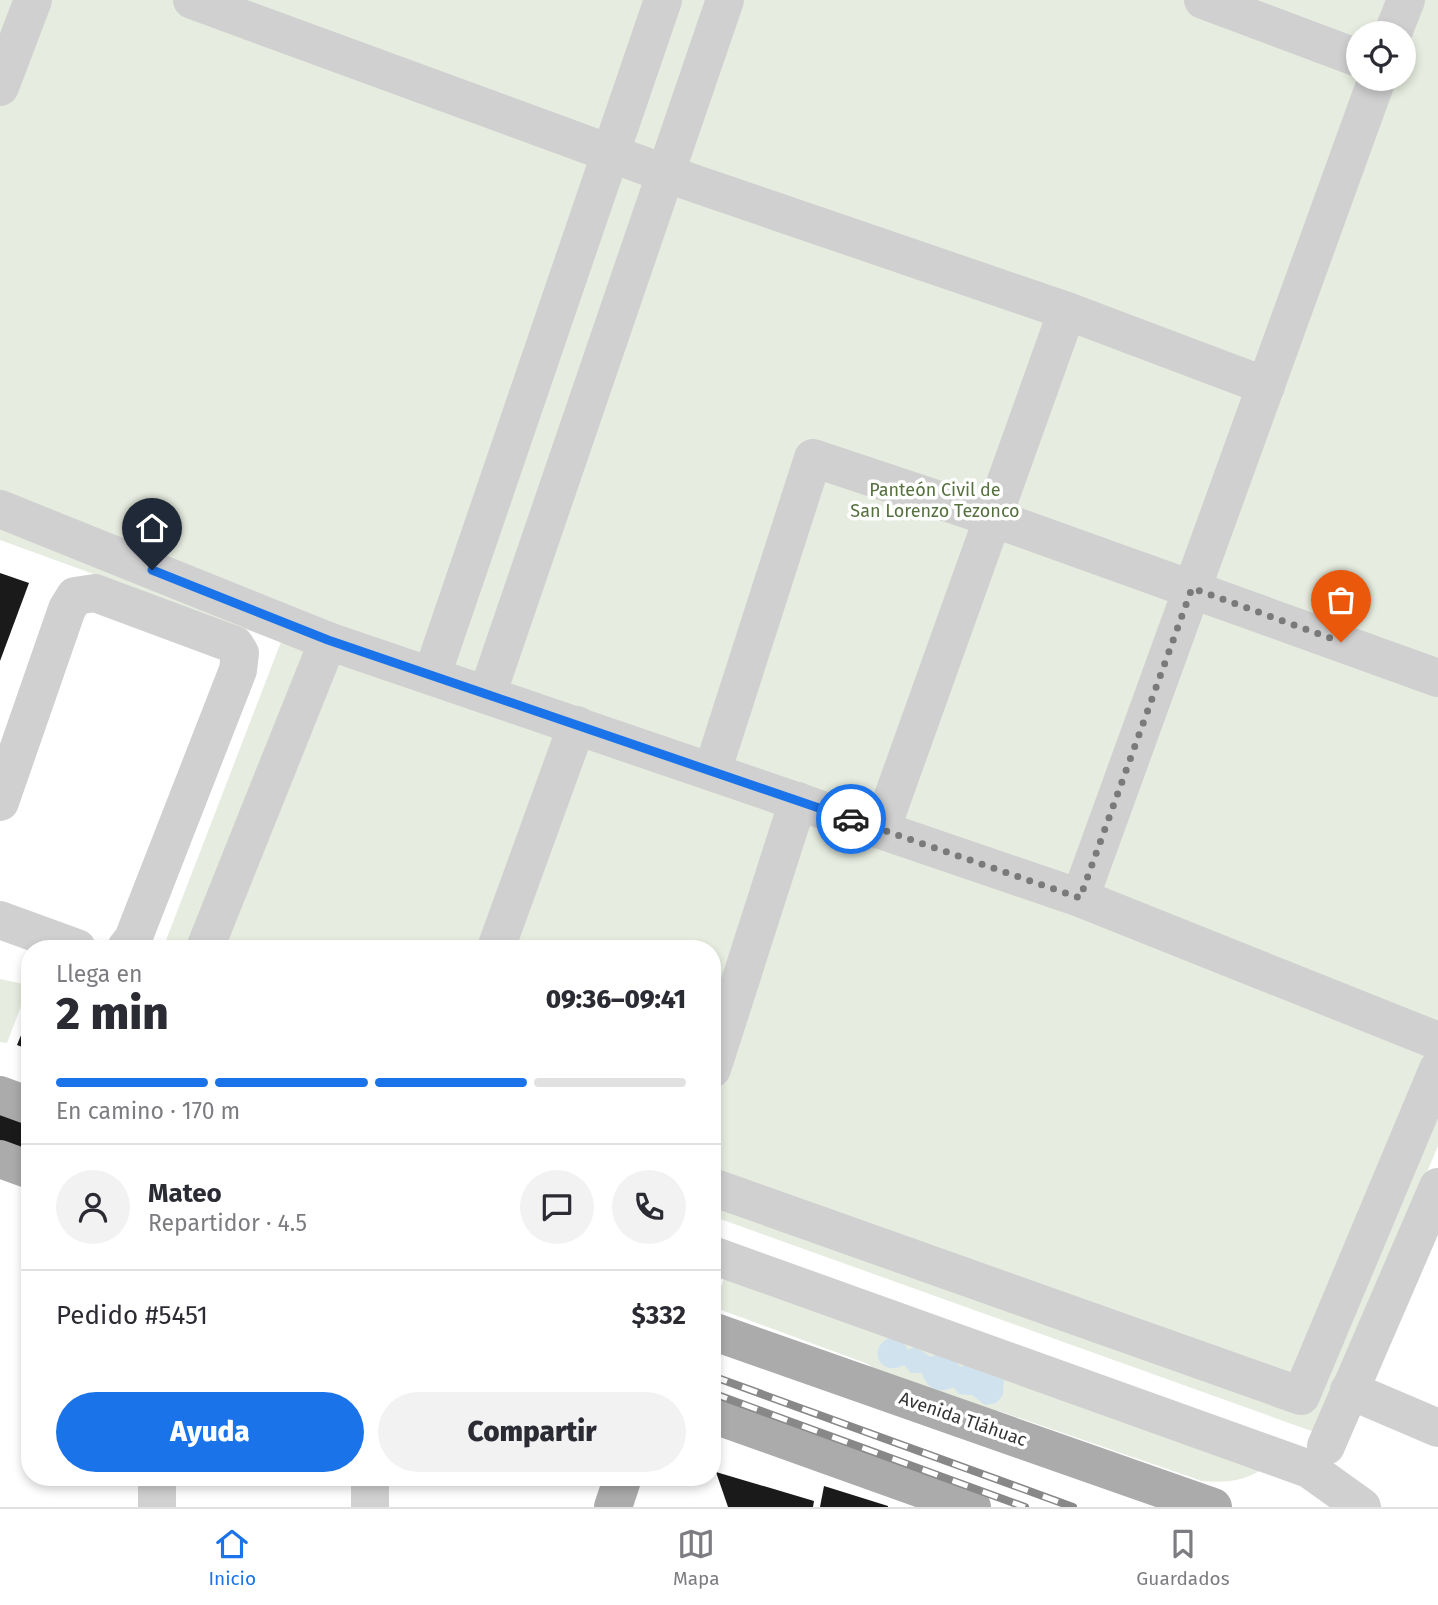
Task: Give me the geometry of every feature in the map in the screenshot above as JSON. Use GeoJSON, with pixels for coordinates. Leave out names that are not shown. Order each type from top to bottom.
{"type":"FeatureCollection","features":[{"type":"Feature","properties":{"kind":"main road"},"geometry":{"type":"LineString","coordinates":[[0,1095],[21,1103]]}},
{"type":"Feature","properties":{"kind":"main road"},"geometry":{"type":"LineString","coordinates":[[0,1159],[21,1167]]}},
{"type":"Feature","properties":{"kind":"main road","name":"Avenida Tláhuac"},"geometry":{"type":"LineString","coordinates":[[721,1334],[1213,1507]]}},
{"type":"Feature","properties":{"kind":"main road"},"geometry":{"type":"LineString","coordinates":[[721,1417],[972,1507]]}},
{"type":"Feature","properties":{"kind":"main road"},"geometry":{"type":"LineString","coordinates":[[613,1507],[620,1486]]}},
{"type":"Feature","properties":{"kind":"street"},"geometry":{"type":"LineString","coordinates":[[0,87],[33,0]]}},
{"type":"Feature","properties":{"kind":"street"},"geometry":{"type":"LineString","coordinates":[[192,0],[611,151],[664,173],[1067,311],[1266,386]]}},
{"type":"Feature","properties":{"kind":"street"},"geometry":{"type":"LineString","coordinates":[[432,675],[663,0]]}},
{"type":"Feature","properties":{"kind":"street"},"geometry":{"type":"LineString","coordinates":[[487,695],[724,0]]}},
{"type":"Feature","properties":{"kind":"street"},"geometry":{"type":"LineString","coordinates":[[1203,0],[1346,54]]}},
{"type":"Feature","properties":{"kind":"street"},"geometry":{"type":"LineString","coordinates":[[1398,21],[1406,0]]}},
{"type":"Feature","properties":{"kind":"street"},"geometry":{"type":"LineString","coordinates":[[1080,898],[1373,91]]}},
{"type":"Feature","properties":{"kind":"street"},"geometry":{"type":"LineString","coordinates":[[881,830],[1067,311]]}},
{"type":"Feature","properties":{"kind":"street"},"geometry":{"type":"LineString","coordinates":[[712,772],[813,458],[1192,588],[1438,678]]}},
{"type":"Feature","properties":{"kind":"street"},"geometry":{"type":"LineString","coordinates":[[0,509],[328,640],[1080,898],[1438,1041]]}},
{"type":"Feature","properties":{"kind":"street"},"geometry":{"type":"LineString","coordinates":[[0,803],[53,647],[75,596],[95,593],[235,645],[240,653],[238,670],[132,940]]}},
{"type":"Feature","properties":{"kind":"street"},"geometry":{"type":"LineString","coordinates":[[215,940],[328,640]]}},
{"type":"Feature","properties":{"kind":"street"},"geometry":{"type":"LineString","coordinates":[[499,940],[577,725]]}},
{"type":"Feature","properties":{"kind":"street"},"geometry":{"type":"LineString","coordinates":[[721,1041],[798,801]]}},
{"type":"Feature","properties":{"kind":"street"},"geometry":{"type":"LineString","coordinates":[[0,920],[55,940]]}},
{"type":"Feature","properties":{"kind":"street"},"geometry":{"type":"LineString","coordinates":[[721,1190],[1301,1396],[1438,1069]]}},
{"type":"Feature","properties":{"kind":"street"},"geometry":{"type":"LineString","coordinates":[[1317,1458],[1438,1187]]}},
{"type":"Feature","properties":{"kind":"street"},"geometry":{"type":"LineString","coordinates":[[721,1258],[1317,1458],[1362,1507]]}},
{"type":"Feature","properties":{"kind":"street"},"geometry":{"type":"LineString","coordinates":[[1349,1390],[1438,1428]]}},
{"type":"Feature","properties":{"kind":"street"},"geometry":{"type":"LineString","coordinates":[[157,1486],[157,1507]]}},
{"type":"Feature","properties":{"kind":"street"},"geometry":{"type":"LineString","coordinates":[[370,1486],[370,1507]]}},
{"type":"Feature","properties":{"kind":"green space","name":"Panteón Civil de San Lorenzo Tezonco"},"geometry":{"type":"Polygon","coordinates":[[[0,0],[1438,0],[1438,1146],[1317,1433],[721,1219],[721,940],[166,940],[281,642],[0,540],[0,0]]]}},
{"type":"Feature","properties":{"kind":"green space"},"geometry":{"type":"Polygon","coordinates":[[[0,979],[21,983],[21,1006],[7,1043],[0,1042],[0,979]]]}},
{"type":"Feature","properties":{"kind":"green space"},"geometry":{"type":"Polygon","coordinates":[[[728,1269],[1266,1467],[1236,1480],[1202,1481],[999,1411],[968,1408],[931,1397],[894,1381],[868,1364],[721,1310],[721,1287],[728,1269]]]}},
{"type":"Feature","properties":{"kind":"water"},"geometry":{"type":"Polygon","coordinates":[[[889,1338],[903,1342],[908,1350],[915,1347],[931,1357],[935,1355],[957,1362],[960,1367],[964,1365],[1004,1380],[1003,1395],[996,1403],[985,1405],[972,1395],[959,1394],[953,1387],[934,1389],[922,1373],[911,1373],[904,1365],[889,1368],[883,1365],[879,1360],[878,1349],[889,1338]]]}},
{"type":"Feature","properties":{"kind":"building"},"geometry":{"type":"Polygon","coordinates":[[[0,573],[29,583],[0,661],[0,573]]]}},
{"type":"Feature","properties":{"kind":"building"},"geometry":{"type":"Polygon","coordinates":[[[0,1087],[21,1095],[21,1178],[0,1170],[0,1087]]]}},
{"type":"Feature","properties":{"kind":"building"},"geometry":{"type":"Polygon","coordinates":[[[721,1473],[814,1501],[813,1507],[728,1507],[721,1486],[721,1473]]]}},
{"type":"Feature","properties":{"kind":"building"},"geometry":{"type":"Polygon","coordinates":[[[824,1486],[888,1506],[888,1507],[820,1507],[824,1486]]]}},
{"type":"Feature","properties":{"kind":"railway"},"geometry":{"type":"LineString","coordinates":[[721,1379],[1073,1507]]}},
{"type":"Feature","properties":{"kind":"railway"},"geometry":{"type":"LineString","coordinates":[[721,1396],[1025,1507]]}},
{"type":"Feature","properties":{"kind":"way so far"},"geometry":{"type":"LineString","coordinates":[[851,819],[1080,898],[1192,588],[1341,642]]}},
{"type":"Feature","properties":{"kind":"route"},"geometry":{"type":"LineString","coordinates":[[152,570],[328,640],[851,819]]}}]}
